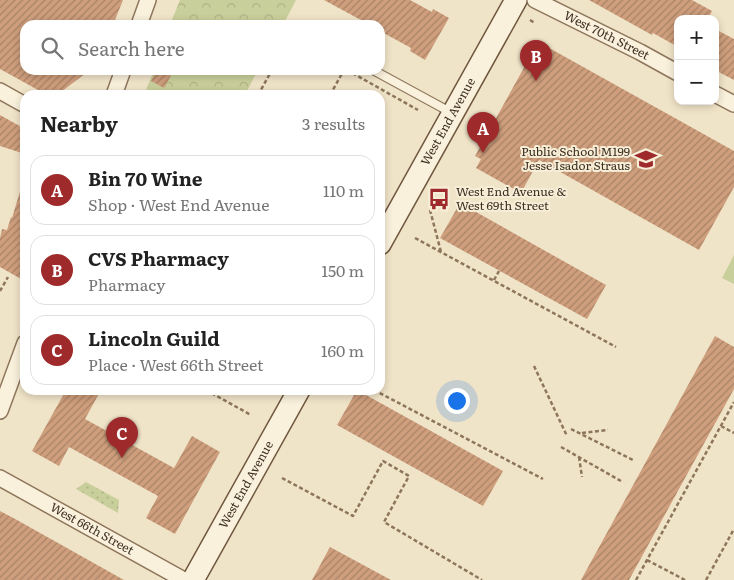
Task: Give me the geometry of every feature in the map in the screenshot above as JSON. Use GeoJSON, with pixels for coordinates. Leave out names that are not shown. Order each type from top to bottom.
{"type":"FeatureCollection","features":[{"type":"Feature","properties":{"kind":"main road","name":"West End Avenue"},"geometry":{"type":"LineString","coordinates":[[385,235],[516,0]]}},
{"type":"Feature","properties":{"kind":"main road","name":"West End Avenue"},"geometry":{"type":"LineString","coordinates":[[193,580],[296,395]]}},
{"type":"Feature","properties":{"kind":"street"},"geometry":{"type":"LineString","coordinates":[[141,20],[148,0]]}},
{"type":"Feature","properties":{"kind":"street","name":"West 70th Street"},"geometry":{"type":"LineString","coordinates":[[535,0],[674,71]]}},
{"type":"Feature","properties":{"kind":"street"},"geometry":{"type":"LineString","coordinates":[[116,90],[121,75]]}},
{"type":"Feature","properties":{"kind":"street"},"geometry":{"type":"LineString","coordinates":[[0,90],[20,101]]}},
{"type":"Feature","properties":{"kind":"street"},"geometry":{"type":"LineString","coordinates":[[719,96],[734,104]]}},
{"type":"Feature","properties":{"kind":"street"},"geometry":{"type":"LineString","coordinates":[[0,411],[20,357]]}},
{"type":"Feature","properties":{"kind":"street","name":"West 66th Street"},"geometry":{"type":"LineString","coordinates":[[0,478],[184,580]]}},
{"type":"Feature","properties":{"kind":"lane"},"geometry":{"type":"LineString","coordinates":[[383,75],[452,113]]}},
{"type":"Feature","properties":{"kind":"path"},"geometry":{"type":"LineString","coordinates":[[530,20],[535,23]]}},
{"type":"Feature","properties":{"kind":"path"},"geometry":{"type":"LineString","coordinates":[[261,90],[269,75]]}},
{"type":"Feature","properties":{"kind":"path"},"geometry":{"type":"LineString","coordinates":[[333,90],[342,75]]}},
{"type":"Feature","properties":{"kind":"path"},"geometry":{"type":"LineString","coordinates":[[352,75],[381,90]]}},
{"type":"Feature","properties":{"kind":"path"},"geometry":{"type":"LineString","coordinates":[[385,92],[418,110]]}},
{"type":"Feature","properties":{"kind":"path"},"geometry":{"type":"LineString","coordinates":[[430,210],[441,252]]}},
{"type":"Feature","properties":{"kind":"path"},"geometry":{"type":"LineString","coordinates":[[415,238],[616,347]]}},
{"type":"Feature","properties":{"kind":"path"},"geometry":{"type":"LineString","coordinates":[[494,280],[499,271]]}},
{"type":"Feature","properties":{"kind":"path"},"geometry":{"type":"LineString","coordinates":[[0,291],[8,277]]}},
{"type":"Feature","properties":{"kind":"path"},"geometry":{"type":"LineString","coordinates":[[534,366],[567,436]]}},
{"type":"Feature","properties":{"kind":"path"},"geometry":{"type":"LineString","coordinates":[[215,395],[251,415]]}},
{"type":"Feature","properties":{"kind":"path"},"geometry":{"type":"LineString","coordinates":[[383,395],[543,479]]}},
{"type":"Feature","properties":{"kind":"path"},"geometry":{"type":"LineString","coordinates":[[636,580],[734,404]]}},
{"type":"Feature","properties":{"kind":"path"},"geometry":{"type":"LineString","coordinates":[[721,426],[734,433]]}},
{"type":"Feature","properties":{"kind":"path"},"geometry":{"type":"LineString","coordinates":[[571,428],[632,460]]}},
{"type":"Feature","properties":{"kind":"path"},"geometry":{"type":"LineString","coordinates":[[581,434],[608,430]]}},
{"type":"Feature","properties":{"kind":"path"},"geometry":{"type":"LineString","coordinates":[[561,447],[621,481]]}},
{"type":"Feature","properties":{"kind":"path"},"geometry":{"type":"LineString","coordinates":[[579,458],[582,477]]}},
{"type":"Feature","properties":{"kind":"path"},"geometry":{"type":"LineString","coordinates":[[282,478],[353,516],[383,461],[409,476],[384,522],[482,580]]}},
{"type":"Feature","properties":{"kind":"path"},"geometry":{"type":"LineString","coordinates":[[706,580],[734,529]]}},
{"type":"Feature","properties":{"kind":"path"},"geometry":{"type":"LineString","coordinates":[[647,560],[685,580]]}},
{"type":"Feature","properties":{"kind":"green space"},"geometry":{"type":"Polygon","coordinates":[[[180,0],[296,0],[286,20],[172,20],[180,0]]]}},
{"type":"Feature","properties":{"kind":"green space"},"geometry":{"type":"Polygon","coordinates":[[[152,75],[255,75],[248,90],[146,90],[152,75]]]}},
{"type":"Feature","properties":{"kind":"green space"},"geometry":{"type":"Polygon","coordinates":[[[734,255],[734,284],[722,278],[734,255]]]}},
{"type":"Feature","properties":{"kind":"green space"},"geometry":{"type":"Polygon","coordinates":[[[86,482],[119,500],[118,513],[76,489],[86,482]]]}},
{"type":"Feature","properties":{"kind":"building"},"geometry":{"type":"Polygon","coordinates":[[[0,0],[123,0],[115,20],[20,20],[20,75],[83,75],[64,90],[38,90],[0,69],[0,0]]]}},
{"type":"Feature","properties":{"kind":"building"},"geometry":{"type":"Polygon","coordinates":[[[324,0],[410,0],[432,12],[433,9],[449,18],[425,60],[410,51],[411,48],[385,34],[385,20],[361,20],[324,0]]]}},
{"type":"Feature","properties":{"kind":"building"},"geometry":{"type":"Polygon","coordinates":[[[589,0],[692,0],[712,11],[710,15],[674,15],[674,45],[653,33],[652,35],[589,0]]]}},
{"type":"Feature","properties":{"kind":"building"},"geometry":{"type":"Polygon","coordinates":[[[719,31],[734,39],[734,80],[719,72],[719,31]]]}},
{"type":"Feature","properties":{"kind":"building","name":"Public School M199 Jesse Isador Straus"},"geometry":{"type":"Polygon","coordinates":[[[551,49],[734,151],[734,187],[699,250],[539,160],[521,193],[476,168],[481,159],[475,156],[531,55],[539,60],[542,54],[547,57],[551,49]]]}},
{"type":"Feature","properties":{"kind":"building"},"geometry":{"type":"Polygon","coordinates":[[[154,75],[171,75],[164,88],[151,81],[154,75]]]}},
{"type":"Feature","properties":{"kind":"building"},"geometry":{"type":"Polygon","coordinates":[[[0,115],[20,126],[20,152],[0,146],[0,115]]]}},
{"type":"Feature","properties":{"kind":"building"},"geometry":{"type":"Polygon","coordinates":[[[20,192],[20,278],[0,267],[0,238],[2,229],[7,230],[20,192]]]}},
{"type":"Feature","properties":{"kind":"building"},"geometry":{"type":"Polygon","coordinates":[[[460,203],[606,285],[587,319],[440,238],[460,203]]]}},
{"type":"Feature","properties":{"kind":"building"},"geometry":{"type":"Polygon","coordinates":[[[715,336],[734,347],[734,389],[629,580],[581,580],[715,336]]]}},
{"type":"Feature","properties":{"kind":"building"},"geometry":{"type":"Polygon","coordinates":[[[63,395],[98,395],[85,419],[174,468],[192,436],[220,452],[175,534],[146,518],[158,496],[69,447],[59,466],[32,451],[63,395]]]}},
{"type":"Feature","properties":{"kind":"building"},"geometry":{"type":"Polygon","coordinates":[[[354,395],[366,395],[503,471],[483,506],[337,425],[354,395]]]}},
{"type":"Feature","properties":{"kind":"building"},"geometry":{"type":"Polygon","coordinates":[[[0,511],[17,520],[124,580],[0,580],[0,511]]]}},
{"type":"Feature","properties":{"kind":"building"},"geometry":{"type":"Polygon","coordinates":[[[330,547],[391,580],[312,580],[330,547]]]}},
{"type":"Feature","properties":{"kind":"place","name":"CVS Pharmacy"},"geometry":{"type":"Point","coordinates":[536,81]}},
{"type":"Feature","properties":{"kind":"place","name":"Bin 70 Wine"},"geometry":{"type":"Point","coordinates":[483,153]}},
{"type":"Feature","properties":{"kind":"place","name":"Public School M199 Jesse Isador Straus"},"geometry":{"type":"Point","coordinates":[646,159]}},
{"type":"Feature","properties":{"kind":"place","name":"West End Avenue & West 69th Street"},"geometry":{"type":"Point","coordinates":[439,199]}},
{"type":"Feature","properties":{"kind":"place","name":"Lincoln Guild"},"geometry":{"type":"Point","coordinates":[122,458]}}]}
